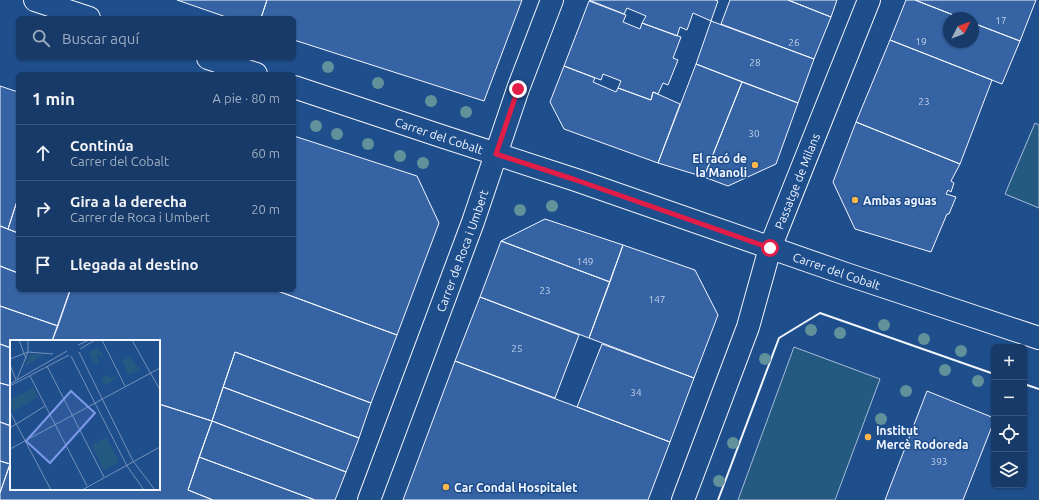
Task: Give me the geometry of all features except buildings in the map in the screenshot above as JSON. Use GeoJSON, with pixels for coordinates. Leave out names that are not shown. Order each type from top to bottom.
{"type":"FeatureCollection","features":[{"type":"Feature","properties":{"kind":"street"},"geometry":{"type":"LineString","coordinates":[[35,0],[83,16]]}},
{"type":"Feature","properties":{"kind":"street","name":"Carrer de Roca i Umbert"},"geometry":{"type":"LineString","coordinates":[[369,500],[473,222],[518,89],[552,0]]}},
{"type":"Feature","properties":{"kind":"street","name":"Passatge de Milans"},"geometry":{"type":"LineString","coordinates":[[683,500],[748,327],[770,248],[869,0]]}},
{"type":"Feature","properties":{"kind":"street"},"geometry":{"type":"LineString","coordinates":[[214,60],[250,72]]}},
{"type":"Feature","properties":{"kind":"street","name":"Carrer del Cobalt"},"geometry":{"type":"LineString","coordinates":[[296,88],[576,180],[770,248],[1039,338]]}},
{"type":"Feature","properties":{"kind":"shaded area"},"geometry":{"type":"Polygon","coordinates":[[[1035,123],[1039,125],[1039,208],[1005,194],[1035,123]]]}},
{"type":"Feature","properties":{"kind":"shaded area"},"geometry":{"type":"Polygon","coordinates":[[[794,347],[880,379],[835,500],[738,500],[794,347]]]}},
{"type":"Feature","properties":{"kind":"wall"},"geometry":{"type":"LineString","coordinates":[[718,500],[779,338],[820,313],[991,373]]}},
{"type":"Feature","properties":{"kind":"wall"},"geometry":{"type":"LineString","coordinates":[[1027,385],[1039,389]]}},
{"type":"Feature","properties":{"kind":"place","name":"El racó de la Manoli"},"geometry":{"type":"Point","coordinates":[755,165]}},
{"type":"Feature","properties":{"kind":"place","name":"Ambas aguas"},"geometry":{"type":"Point","coordinates":[855,200]}},
{"type":"Feature","properties":{"kind":"place","name":"Institut Mercè Rodoreda"},"geometry":{"type":"Point","coordinates":[868,437]}},
{"type":"Feature","properties":{"kind":"place","name":"Car Condal Hospitalet"},"geometry":{"type":"Point","coordinates":[446,487]}},
{"type":"Feature","properties":{"kind":"route"},"geometry":{"type":"LineString","coordinates":[[518,89],[496,154],[576,180],[770,248]]}}]}
